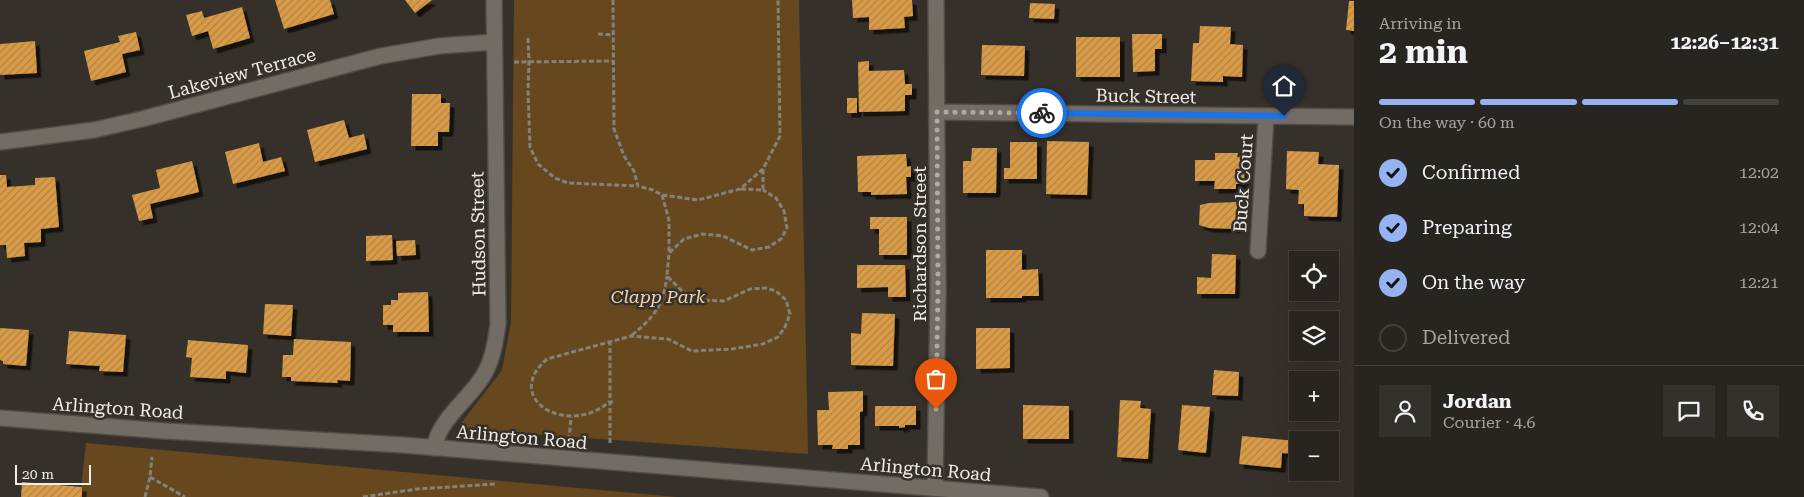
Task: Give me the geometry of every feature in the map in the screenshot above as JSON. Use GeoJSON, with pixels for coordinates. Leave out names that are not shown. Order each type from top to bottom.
{"type":"FeatureCollection","features":[{"type":"Feature","properties":{"kind":"street","name":"Hudson Street"},"geometry":{"type":"LineString","coordinates":[[434,448],[442,427],[475,388],[487,369],[495,347],[498,324],[494,0]]}},
{"type":"Feature","properties":{"kind":"street","name":"Richardson Street"},"geometry":{"type":"LineString","coordinates":[[935,488],[938,290],[936,0]]}},
{"type":"Feature","properties":{"kind":"street","name":"Lakeview Terrace"},"geometry":{"type":"LineString","coordinates":[[0,142],[94,130],[381,56],[439,46],[494,42]]}},
{"type":"Feature","properties":{"kind":"street","name":"Buck Street"},"geometry":{"type":"LineString","coordinates":[[937,112],[1354,117]]}},
{"type":"Feature","properties":{"kind":"street","name":"Buck Court"},"geometry":{"type":"LineString","coordinates":[[1258,251],[1266,116]]}},
{"type":"Feature","properties":{"kind":"street","name":"Arlington Road"},"geometry":{"type":"LineString","coordinates":[[0,418],[434,448],[1041,497]]}},
{"type":"Feature","properties":{"kind":"path"},"geometry":{"type":"LineString","coordinates":[[612,0],[614,129],[624,156],[634,171],[638,186]]}},
{"type":"Feature","properties":{"kind":"path"},"geometry":{"type":"LineString","coordinates":[[740,190],[763,169],[780,136],[778,0]]}},
{"type":"Feature","properties":{"kind":"path"},"geometry":{"type":"LineString","coordinates":[[598,34],[613,35]]}},
{"type":"Feature","properties":{"kind":"path"},"geometry":{"type":"LineString","coordinates":[[528,38],[530,147],[538,164],[555,178],[568,183],[638,186],[653,190],[662,195],[698,200],[740,190],[763,190],[776,198],[784,210],[787,228],[781,239],[769,247],[752,250],[723,236],[702,234],[684,239],[669,253]]}},
{"type":"Feature","properties":{"kind":"path"},"geometry":{"type":"LineString","coordinates":[[518,62],[613,61]]}},
{"type":"Feature","properties":{"kind":"path"},"geometry":{"type":"LineString","coordinates":[[763,169],[763,190]]}},
{"type":"Feature","properties":{"kind":"path"},"geometry":{"type":"LineString","coordinates":[[631,336],[648,322],[657,311],[664,296],[668,276],[669,220],[662,195]]}},
{"type":"Feature","properties":{"kind":"path"},"geometry":{"type":"LineString","coordinates":[[614,402],[609,402],[599,410],[586,415],[571,417],[550,412],[535,401],[530,384],[536,368],[547,359],[631,336],[668,339],[692,351],[732,349],[763,344],[778,337],[785,328],[790,314],[786,300],[776,291],[766,288],[750,289],[724,301],[698,300],[681,290],[668,276]]}},
{"type":"Feature","properties":{"kind":"path"},"geometry":{"type":"LineString","coordinates":[[610,342],[610,444]]}},
{"type":"Feature","properties":{"kind":"path"},"geometry":{"type":"LineString","coordinates":[[569,440],[571,417]]}},
{"type":"Feature","properties":{"kind":"path"},"geometry":{"type":"LineString","coordinates":[[145,497],[152,457]]}},
{"type":"Feature","properties":{"kind":"path"},"geometry":{"type":"LineString","coordinates":[[150,477],[185,497]]}},
{"type":"Feature","properties":{"kind":"path"},"geometry":{"type":"LineString","coordinates":[[363,497],[417,489],[495,484]]}},
{"type":"Feature","properties":{"kind":"green space","name":"Clapp Park"},"geometry":{"type":"Polygon","coordinates":[[[514,0],[799,0],[808,454],[461,429],[462,422],[502,370],[511,322],[514,0]]]}},
{"type":"Feature","properties":{"kind":"green space"},"geometry":{"type":"Polygon","coordinates":[[[86,443],[677,497],[80,497],[86,443]]]}},
{"type":"Feature","properties":{"kind":"building"},"geometry":{"type":"Polygon","coordinates":[[[275,0],[330,0],[334,14],[284,29],[275,0]]]}},
{"type":"Feature","properties":{"kind":"building"},"geometry":{"type":"Polygon","coordinates":[[[405,0],[432,0],[415,13],[405,0]]]}},
{"type":"Feature","properties":{"kind":"building"},"geometry":{"type":"Polygon","coordinates":[[[852,0],[912,0],[913,16],[904,17],[905,28],[869,30],[869,17],[853,18],[852,0]]]}},
{"type":"Feature","properties":{"kind":"building"},"geometry":{"type":"Polygon","coordinates":[[[1349,1],[1354,1],[1354,31],[1346,30],[1349,1]]]}},
{"type":"Feature","properties":{"kind":"building"},"geometry":{"type":"Polygon","coordinates":[[[1030,3],[1055,4],[1054,19],[1029,18],[1030,3]]]}},
{"type":"Feature","properties":{"kind":"building"},"geometry":{"type":"Polygon","coordinates":[[[242,7],[250,38],[213,49],[208,31],[192,36],[186,15],[202,11],[204,18],[242,7]]]}},
{"type":"Feature","properties":{"kind":"building"},"geometry":{"type":"Polygon","coordinates":[[[1200,26],[1231,27],[1230,44],[1243,45],[1242,77],[1223,76],[1223,82],[1191,81],[1193,43],[1199,43],[1200,26]]]}},
{"type":"Feature","properties":{"kind":"building"},"geometry":{"type":"Polygon","coordinates":[[[136,32],[140,50],[122,54],[126,72],[91,81],[84,51],[120,42],[118,36],[136,32]]]}},
{"type":"Feature","properties":{"kind":"building"},"geometry":{"type":"Polygon","coordinates":[[[1132,34],[1162,34],[1162,49],[1155,49],[1155,71],[1133,72],[1132,34]]]}},
{"type":"Feature","properties":{"kind":"building"},"geometry":{"type":"Polygon","coordinates":[[[1076,37],[1120,37],[1120,77],[1076,77],[1076,37]]]}},
{"type":"Feature","properties":{"kind":"building"},"geometry":{"type":"Polygon","coordinates":[[[35,41],[37,73],[0,75],[0,44],[35,41]]]}},
{"type":"Feature","properties":{"kind":"building"},"geometry":{"type":"Polygon","coordinates":[[[982,45],[1025,46],[1024,76],[981,75],[982,45]]]}},
{"type":"Feature","properties":{"kind":"building"},"geometry":{"type":"Polygon","coordinates":[[[869,61],[869,71],[904,70],[905,84],[912,84],[912,95],[905,95],[905,111],[859,112],[858,62],[869,61]]]}},
{"type":"Feature","properties":{"kind":"building"},"geometry":{"type":"Polygon","coordinates":[[[412,94],[441,94],[441,103],[450,103],[449,132],[438,132],[438,146],[411,146],[412,94]]]}},
{"type":"Feature","properties":{"kind":"building"},"geometry":{"type":"Polygon","coordinates":[[[847,98],[857,98],[857,113],[847,113],[847,98]]]}},
{"type":"Feature","properties":{"kind":"building"},"geometry":{"type":"Polygon","coordinates":[[[344,120],[349,138],[364,134],[367,149],[315,162],[307,130],[344,120]]]}},
{"type":"Feature","properties":{"kind":"building"},"geometry":{"type":"Polygon","coordinates":[[[1047,141],[1089,142],[1087,195],[1046,194],[1047,141]]]}},
{"type":"Feature","properties":{"kind":"building"},"geometry":{"type":"Polygon","coordinates":[[[1010,142],[1037,142],[1037,179],[1004,179],[1004,168],[1010,168],[1010,142]]]}},
{"type":"Feature","properties":{"kind":"building"},"geometry":{"type":"Polygon","coordinates":[[[259,143],[263,162],[281,157],[285,171],[233,184],[225,152],[259,143]]]}},
{"type":"Feature","properties":{"kind":"building"},"geometry":{"type":"Polygon","coordinates":[[[972,148],[997,148],[996,193],[963,193],[963,161],[971,161],[972,148]]]}},
{"type":"Feature","properties":{"kind":"building"},"geometry":{"type":"Polygon","coordinates":[[[1287,151],[1319,152],[1318,164],[1339,165],[1337,217],[1304,216],[1304,204],[1298,204],[1299,190],[1286,189],[1287,151]]]}},
{"type":"Feature","properties":{"kind":"building"},"geometry":{"type":"Polygon","coordinates":[[[1215,153],[1238,153],[1237,157],[1245,157],[1244,184],[1236,184],[1236,189],[1214,189],[1215,181],[1195,181],[1195,160],[1215,160],[1215,153]]]}},
{"type":"Feature","properties":{"kind":"building"},"geometry":{"type":"Polygon","coordinates":[[[906,154],[907,167],[911,166],[911,177],[906,177],[907,194],[871,195],[871,192],[858,192],[857,156],[906,154]]]}},
{"type":"Feature","properties":{"kind":"building"},"geometry":{"type":"Polygon","coordinates":[[[192,161],[199,192],[150,204],[153,218],[139,221],[132,195],[160,188],[156,170],[192,161]]]}},
{"type":"Feature","properties":{"kind":"building"},"geometry":{"type":"Polygon","coordinates":[[[0,175],[6,175],[7,187],[35,185],[35,178],[55,177],[59,227],[41,229],[41,242],[24,243],[25,256],[7,258],[6,245],[0,245],[0,175]]]}},
{"type":"Feature","properties":{"kind":"building"},"geometry":{"type":"Polygon","coordinates":[[[1237,202],[1236,229],[1209,228],[1199,225],[1200,205],[1237,202]]]}},
{"type":"Feature","properties":{"kind":"building"},"geometry":{"type":"Polygon","coordinates":[[[870,217],[907,217],[907,255],[879,255],[879,229],[870,229],[870,217]]]}},
{"type":"Feature","properties":{"kind":"building"},"geometry":{"type":"Polygon","coordinates":[[[392,235],[393,260],[366,261],[366,236],[392,235]]]}},
{"type":"Feature","properties":{"kind":"building"},"geometry":{"type":"Polygon","coordinates":[[[415,240],[416,255],[397,256],[396,241],[415,240]]]}},
{"type":"Feature","properties":{"kind":"building"},"geometry":{"type":"Polygon","coordinates":[[[986,250],[1022,250],[1022,270],[1038,269],[1039,296],[986,298],[986,250]]]}},
{"type":"Feature","properties":{"kind":"building"},"geometry":{"type":"Polygon","coordinates":[[[1212,254],[1236,255],[1235,294],[1197,294],[1197,277],[1211,278],[1212,254]]]}},
{"type":"Feature","properties":{"kind":"building"},"geometry":{"type":"Polygon","coordinates":[[[857,265],[905,265],[906,297],[888,297],[888,287],[857,288],[857,265]]]}},
{"type":"Feature","properties":{"kind":"building"},"geometry":{"type":"Polygon","coordinates":[[[428,292],[429,332],[393,332],[393,325],[383,325],[383,305],[391,305],[391,300],[398,300],[398,293],[428,292]]]}},
{"type":"Feature","properties":{"kind":"building"},"geometry":{"type":"Polygon","coordinates":[[[265,304],[293,305],[291,336],[263,334],[265,304]]]}},
{"type":"Feature","properties":{"kind":"building"},"geometry":{"type":"Polygon","coordinates":[[[862,313],[895,314],[893,366],[851,365],[851,333],[861,334],[862,313]]]}},
{"type":"Feature","properties":{"kind":"building"},"geometry":{"type":"Polygon","coordinates":[[[0,328],[29,330],[26,366],[3,364],[3,361],[0,360],[0,328]]]}},
{"type":"Feature","properties":{"kind":"building"},"geometry":{"type":"Polygon","coordinates":[[[976,328],[1010,328],[1010,368],[976,369],[976,328]]]}},
{"type":"Feature","properties":{"kind":"building"},"geometry":{"type":"Polygon","coordinates":[[[69,331],[126,335],[123,372],[99,371],[100,366],[66,364],[69,331]]]}},
{"type":"Feature","properties":{"kind":"building"},"geometry":{"type":"Polygon","coordinates":[[[294,339],[351,342],[350,381],[337,380],[338,383],[291,381],[291,377],[282,377],[283,355],[293,355],[294,339]]]}},
{"type":"Feature","properties":{"kind":"building"},"geometry":{"type":"Polygon","coordinates":[[[188,340],[248,345],[246,373],[226,371],[226,379],[190,377],[192,358],[186,357],[188,340]]]}},
{"type":"Feature","properties":{"kind":"building"},"geometry":{"type":"Polygon","coordinates":[[[1214,370],[1239,372],[1238,396],[1212,395],[1214,370]]]}},
{"type":"Feature","properties":{"kind":"building"},"geometry":{"type":"Polygon","coordinates":[[[863,391],[863,411],[860,412],[860,445],[848,445],[848,449],[832,449],[833,445],[818,445],[817,410],[829,410],[828,392],[863,391]]]}},
{"type":"Feature","properties":{"kind":"building"},"geometry":{"type":"Polygon","coordinates":[[[1120,400],[1141,401],[1140,408],[1151,409],[1148,459],[1117,457],[1120,400]]]}},
{"type":"Feature","properties":{"kind":"building"},"geometry":{"type":"Polygon","coordinates":[[[1023,405],[1069,406],[1069,439],[1023,439],[1023,405]]]}},
{"type":"Feature","properties":{"kind":"building"},"geometry":{"type":"Polygon","coordinates":[[[1182,405],[1210,407],[1206,453],[1178,450],[1182,405]]]}},
{"type":"Feature","properties":{"kind":"building"},"geometry":{"type":"Polygon","coordinates":[[[875,406],[916,406],[916,425],[905,425],[905,427],[899,428],[899,426],[875,426],[875,406]]]}},
{"type":"Feature","properties":{"kind":"building"},"geometry":{"type":"Polygon","coordinates":[[[1242,436],[1289,440],[1289,454],[1282,453],[1281,468],[1239,464],[1242,436]]]}},
{"type":"Feature","properties":{"kind":"building"},"geometry":{"type":"Polygon","coordinates":[[[22,482],[82,487],[82,497],[21,497],[22,482]]]}},
{"type":"Feature","properties":{"kind":"way so far"},"geometry":{"type":"LineString","coordinates":[[936,409],[938,290],[937,112],[1042,113]]}},
{"type":"Feature","properties":{"kind":"route"},"geometry":{"type":"LineString","coordinates":[[1042,113],[1284,116]]}}]}
